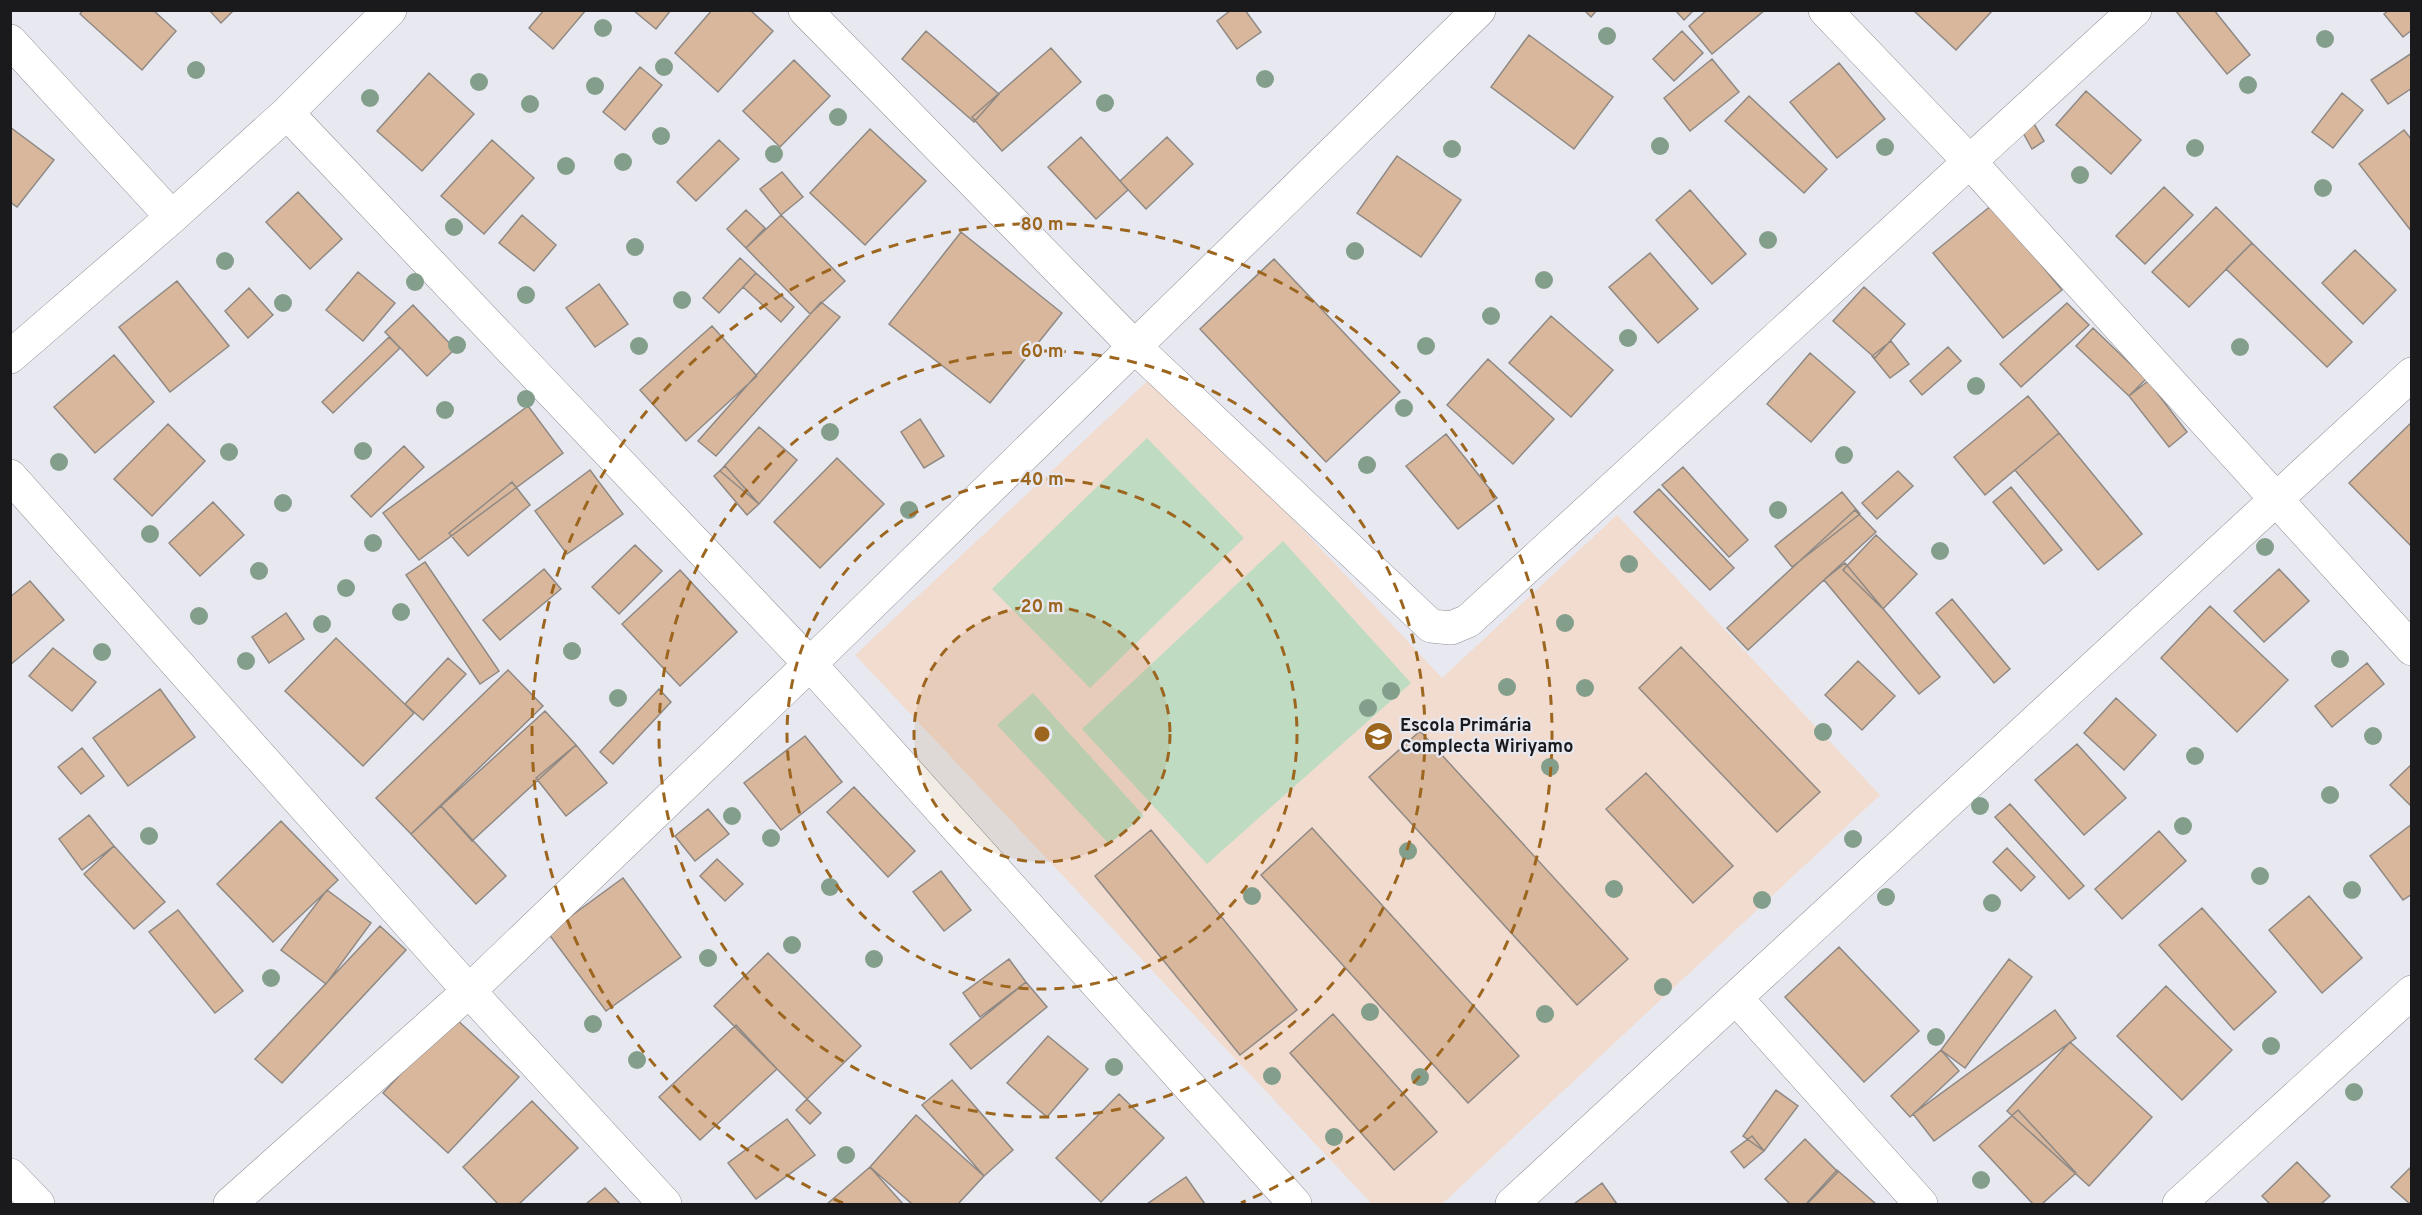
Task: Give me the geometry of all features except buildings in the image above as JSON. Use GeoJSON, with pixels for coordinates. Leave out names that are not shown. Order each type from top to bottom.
{"type":"FeatureCollection","features":[{"type":"Feature","properties":{"kind":"street"},"geometry":{"type":"LineString","coordinates":[[10,357],[172,217],[286,113],[390,10]]}},
{"type":"Feature","properties":{"kind":"street"},"geometry":{"type":"LineString","coordinates":[[230,1204],[470,991],[810,664],[1479,10]]}},
{"type":"Feature","properties":{"kind":"street"},"geometry":{"type":"LineString","coordinates":[[1825,10],[1971,163],[2412,649]]}},
{"type":"Feature","properties":{"kind":"street"},"geometry":{"type":"LineString","coordinates":[[806,11],[1135,347],[1431,626],[1451,628],[1468,621],[1971,163],[2135,10]]}},
{"type":"Feature","properties":{"kind":"street"},"geometry":{"type":"LineString","coordinates":[[10,41],[172,217]]}},
{"type":"Feature","properties":{"kind":"street"},"geometry":{"type":"LineString","coordinates":[[286,113],[810,664],[1294,1204]]}},
{"type":"Feature","properties":{"kind":"street"},"geometry":{"type":"LineString","coordinates":[[1512,1204],[2412,374]]}},
{"type":"Feature","properties":{"kind":"street"},"geometry":{"type":"LineString","coordinates":[[10,476],[470,991],[665,1204]]}},
{"type":"Feature","properties":{"kind":"street"},"geometry":{"type":"LineString","coordinates":[[2180,1204],[2412,992]]}},
{"type":"Feature","properties":{"kind":"street"},"geometry":{"type":"LineString","coordinates":[[1736,998],[1921,1204]]}},
{"type":"Feature","properties":{"kind":"street"},"geometry":{"type":"LineString","coordinates":[[10,1175],[38,1204]]}},
{"type":"Feature","properties":{"kind":"shaded area","name":"Escola Primária Complecta Wiriyamo"},"geometry":{"type":"Polygon","coordinates":[[[1156,373],[1442,678],[1617,515],[1880,795],[1442,1204],[1372,1204],[855,655],[1156,373]]]}},
{"type":"Feature","properties":{"kind":"green space"},"geometry":{"type":"Polygon","coordinates":[[[1147,438],[1244,538],[1090,688],[992,589],[1147,438]]]}},
{"type":"Feature","properties":{"kind":"green space"},"geometry":{"type":"Polygon","coordinates":[[[1283,541],[1411,683],[1207,864],[1082,729],[1283,541]]]}},
{"type":"Feature","properties":{"kind":"green space"},"geometry":{"type":"Polygon","coordinates":[[[1033,693],[1144,816],[1109,844],[997,725],[1033,693]]]}},
{"type":"Feature","properties":{"kind":"place","name":"Escola Primária Complecta Wiriyamo"},"geometry":{"type":"Point","coordinates":[1379,736]}}]}
